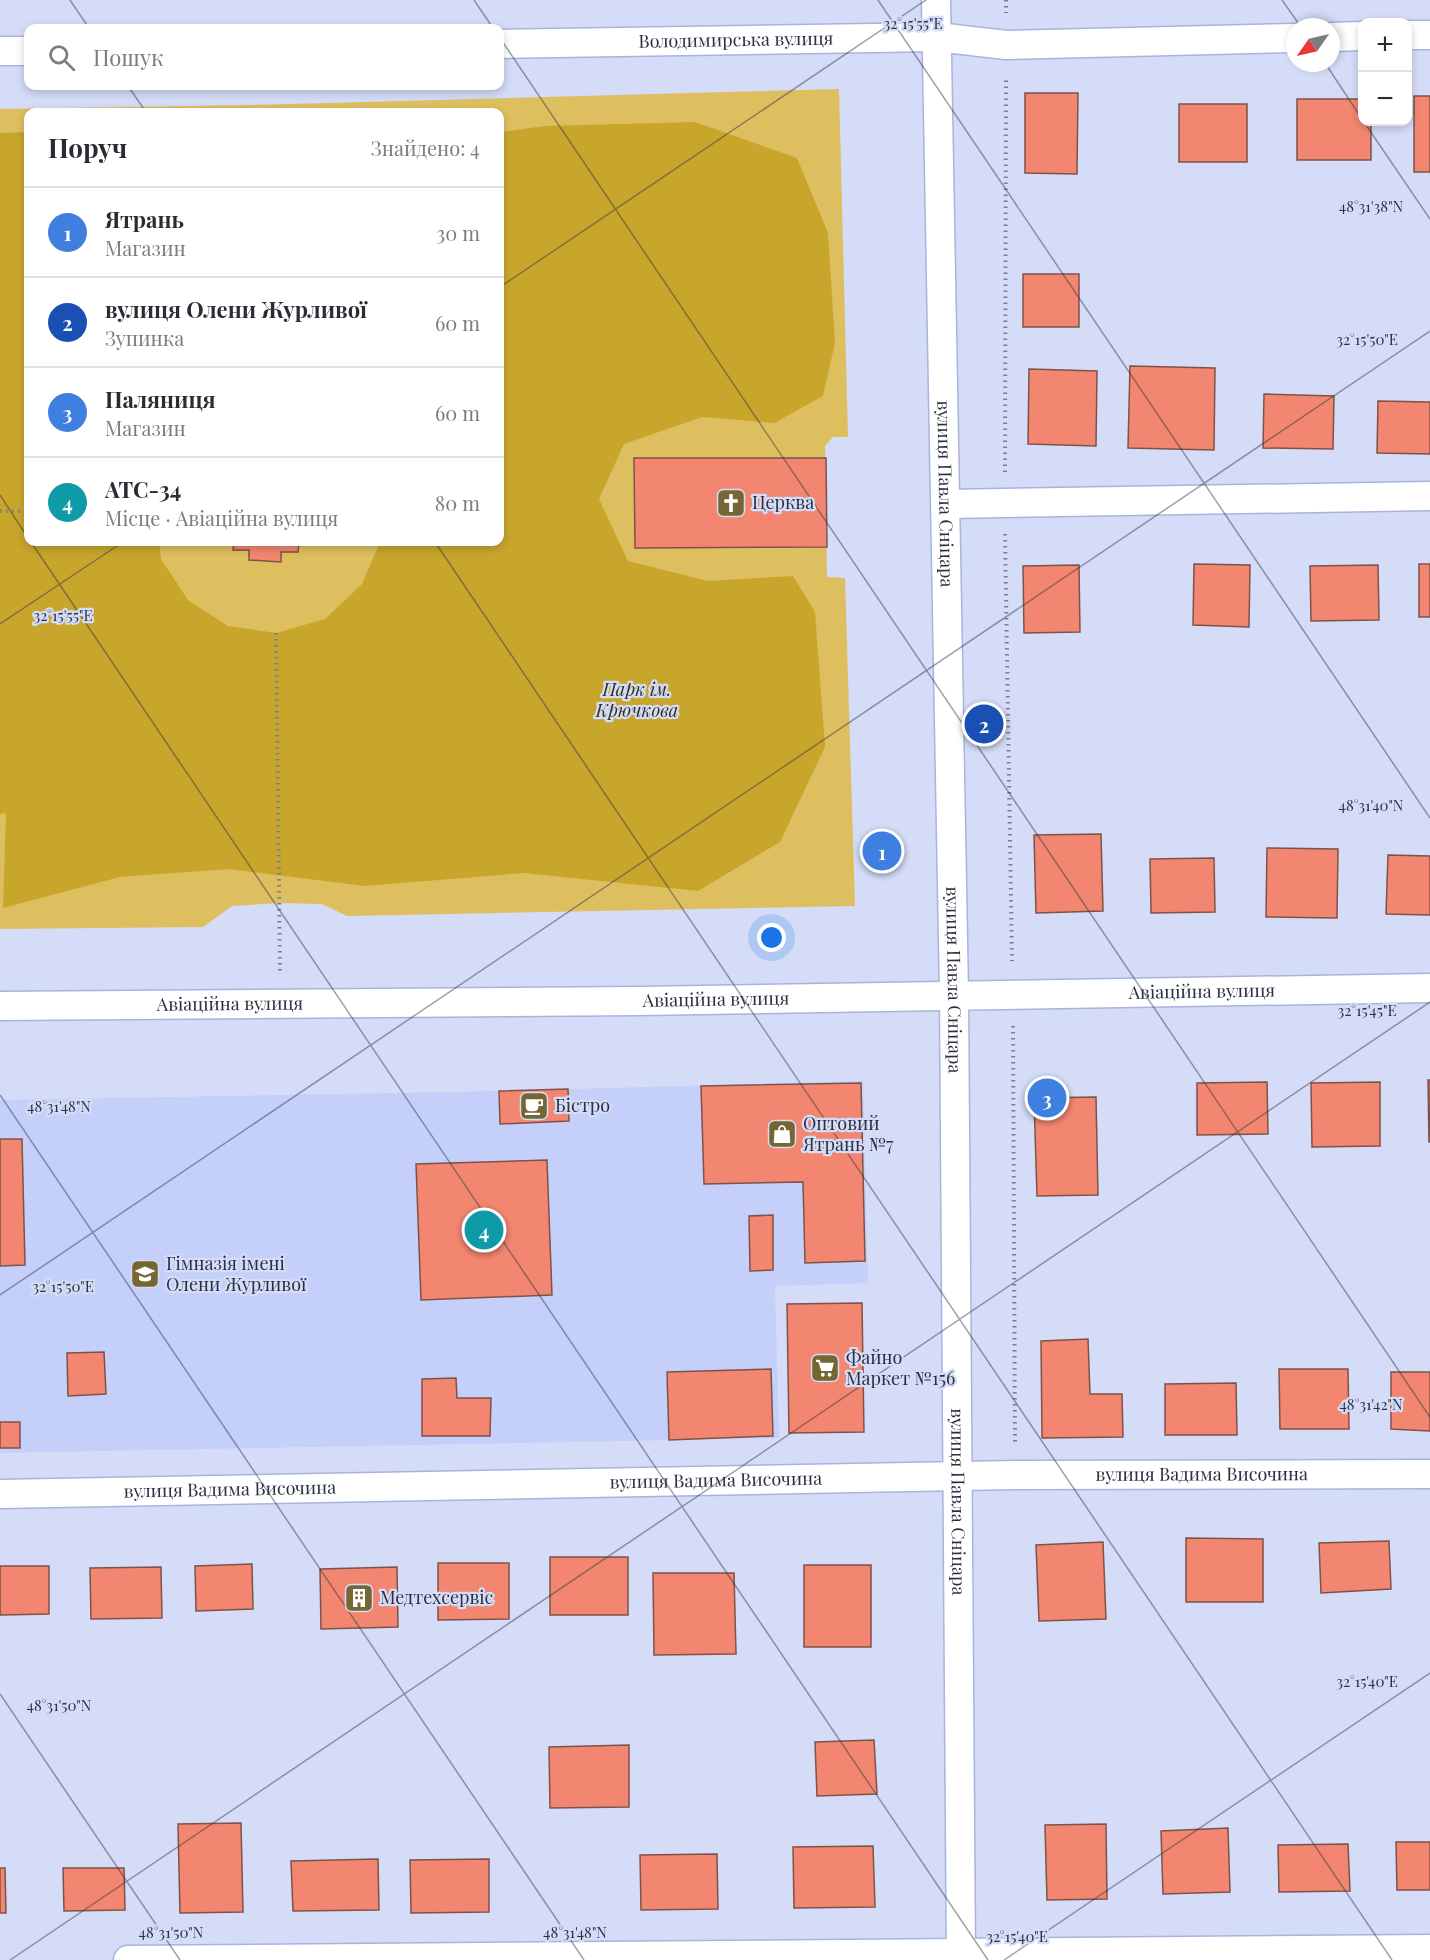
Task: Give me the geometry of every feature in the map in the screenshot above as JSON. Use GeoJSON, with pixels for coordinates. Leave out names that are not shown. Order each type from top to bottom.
{"type":"FeatureCollection","features":[{"type":"Feature","properties":{"kind":"street","name":"вулиця Павла Сніцара"},"geometry":{"type":"LineString","coordinates":[[936,0],[954,995],[961,1956]]}},
{"type":"Feature","properties":{"kind":"street"},"geometry":{"type":"LineString","coordinates":[[1412,35],[1430,34]]}},
{"type":"Feature","properties":{"kind":"street"},"geometry":{"type":"LineString","coordinates":[[1340,37],[1358,36]]}},
{"type":"Feature","properties":{"kind":"street","name":"Володимирська вулиця"},"geometry":{"type":"LineString","coordinates":[[504,44],[937,37],[1006,45],[1286,38]]}},
{"type":"Feature","properties":{"kind":"street"},"geometry":{"type":"LineString","coordinates":[[0,51],[24,51]]}},
{"type":"Feature","properties":{"kind":"street"},"geometry":{"type":"LineString","coordinates":[[946,504],[1430,496]]}},
{"type":"Feature","properties":{"kind":"street","name":"Авіаційна вулиця"},"geometry":{"type":"LineString","coordinates":[[0,1006],[628,1001],[1430,988]]}},
{"type":"Feature","properties":{"kind":"street","name":"вулиця Вадима Височина"},"geometry":{"type":"LineString","coordinates":[[0,1494],[1015,1475],[1430,1474]]}},
{"type":"Feature","properties":{"kind":"street"},"geometry":{"type":"LineString","coordinates":[[128,1960],[961,1956],[1430,1949]]}},
{"type":"Feature","properties":{"kind":"path"},"geometry":{"type":"LineString","coordinates":[[1006,0],[1005,503],[1012,996],[1015,1475]]}},
{"type":"Feature","properties":{"kind":"path"},"geometry":{"type":"LineString","coordinates":[[0,511],[24,511]]}},
{"type":"Feature","properties":{"kind":"path"},"geometry":{"type":"LineString","coordinates":[[276,633],[280,1003]]}},
{"type":"Feature","properties":{"kind":"shaded area"},"geometry":{"type":"Polygon","coordinates":[[[863,1081],[868,1283],[775,1286],[779,1438],[0,1453],[0,1100],[499,1091],[863,1081]]]}},
{"type":"Feature","properties":{"kind":"green space","name":"Парк ім. Крючкова"},"geometry":{"type":"Polygon","coordinates":[[[839,89],[848,437],[833,437],[825,446],[827,577],[845,578],[855,906],[347,916],[322,904],[279,903],[232,906],[203,927],[0,929],[0,109],[24,109],[24,546],[504,546],[504,108],[64,108],[839,89]]]}},
{"type":"Feature","properties":{"kind":"green space","name":"Парк ім. Крючкова"},"geometry":{"type":"Polygon","coordinates":[[[695,122],[797,158],[828,233],[835,343],[823,396],[774,423],[702,417],[624,444],[599,499],[628,561],[708,581],[793,576],[815,612],[825,747],[780,842],[698,891],[524,873],[365,886],[229,869],[120,877],[3,908],[6,813],[0,814],[0,133],[24,132],[24,546],[159,546],[161,559],[188,600],[228,626],[276,633],[325,619],[362,584],[378,546],[504,546],[504,131],[545,126],[695,122]]]}},
{"type":"Feature","properties":{"kind":"building"},"geometry":{"type":"Polygon","coordinates":[[[1025,93],[1078,93],[1077,174],[1025,173],[1025,93]]]}},
{"type":"Feature","properties":{"kind":"building"},"geometry":{"type":"Polygon","coordinates":[[[1414,96],[1430,96],[1430,172],[1414,172],[1414,96]]]}},
{"type":"Feature","properties":{"kind":"building"},"geometry":{"type":"Polygon","coordinates":[[[1297,99],[1358,99],[1358,126],[1371,126],[1371,160],[1297,160],[1297,99]]]}},
{"type":"Feature","properties":{"kind":"building"},"geometry":{"type":"Polygon","coordinates":[[[1179,104],[1247,104],[1247,162],[1179,162],[1179,104]]]}},
{"type":"Feature","properties":{"kind":"building"},"geometry":{"type":"Polygon","coordinates":[[[1023,274],[1079,274],[1079,327],[1023,327],[1023,274]]]}},
{"type":"Feature","properties":{"kind":"building"},"geometry":{"type":"Polygon","coordinates":[[[1130,366],[1215,368],[1214,450],[1128,448],[1130,366]]]}},
{"type":"Feature","properties":{"kind":"building"},"geometry":{"type":"Polygon","coordinates":[[[1029,369],[1097,371],[1096,446],[1028,444],[1029,369]]]}},
{"type":"Feature","properties":{"kind":"building"},"geometry":{"type":"Polygon","coordinates":[[[1264,394],[1334,396],[1333,449],[1263,448],[1264,394]]]}},
{"type":"Feature","properties":{"kind":"building"},"geometry":{"type":"Polygon","coordinates":[[[1378,401],[1430,402],[1430,454],[1377,453],[1378,401]]]}},
{"type":"Feature","properties":{"kind":"building","name":"Церква"},"geometry":{"type":"Polygon","coordinates":[[[634,458],[826,458],[827,547],[635,548],[634,458]]]}},
{"type":"Feature","properties":{"kind":"building"},"geometry":{"type":"Polygon","coordinates":[[[234,546],[299,546],[298,552],[281,552],[281,562],[249,560],[249,550],[233,550],[234,546]]]}},
{"type":"Feature","properties":{"kind":"building"},"geometry":{"type":"Polygon","coordinates":[[[1194,564],[1250,565],[1249,627],[1193,625],[1194,564]]]}},
{"type":"Feature","properties":{"kind":"building"},"geometry":{"type":"Polygon","coordinates":[[[1419,564],[1430,564],[1430,617],[1419,617],[1419,564]]]}},
{"type":"Feature","properties":{"kind":"building"},"geometry":{"type":"Polygon","coordinates":[[[1079,565],[1080,632],[1024,633],[1023,566],[1079,565]]]}},
{"type":"Feature","properties":{"kind":"building"},"geometry":{"type":"Polygon","coordinates":[[[1378,565],[1379,620],[1311,621],[1310,566],[1378,565]]]}},
{"type":"Feature","properties":{"kind":"building"},"geometry":{"type":"Polygon","coordinates":[[[1101,834],[1103,911],[1036,913],[1034,835],[1101,834]]]}},
{"type":"Feature","properties":{"kind":"building"},"geometry":{"type":"Polygon","coordinates":[[[1267,848],[1338,849],[1337,918],[1266,917],[1267,848]]]}},
{"type":"Feature","properties":{"kind":"building"},"geometry":{"type":"Polygon","coordinates":[[[1388,855],[1430,856],[1430,915],[1386,914],[1388,855]]]}},
{"type":"Feature","properties":{"kind":"building"},"geometry":{"type":"Polygon","coordinates":[[[1214,858],[1215,912],[1151,913],[1150,859],[1214,858]]]}},
{"type":"Feature","properties":{"kind":"building"},"geometry":{"type":"Polygon","coordinates":[[[1428,1080],[1430,1080],[1430,1142],[1429,1142],[1428,1080]]]}},
{"type":"Feature","properties":{"kind":"building"},"geometry":{"type":"Polygon","coordinates":[[[1267,1082],[1268,1134],[1197,1135],[1197,1083],[1267,1082]]]}},
{"type":"Feature","properties":{"kind":"building"},"geometry":{"type":"Polygon","coordinates":[[[1380,1082],[1380,1146],[1312,1147],[1311,1083],[1380,1082]]]}},
{"type":"Feature","properties":{"kind":"building","name":"Оптовий Ятрань №7"},"geometry":{"type":"Polygon","coordinates":[[[861,1083],[865,1261],[805,1263],[803,1182],[704,1184],[701,1086],[861,1083]]]}},
{"type":"Feature","properties":{"kind":"building","name":"Бістро"},"geometry":{"type":"Polygon","coordinates":[[[568,1089],[569,1121],[500,1124],[499,1091],[568,1089]]]}},
{"type":"Feature","properties":{"kind":"building"},"geometry":{"type":"Polygon","coordinates":[[[1096,1097],[1098,1195],[1037,1196],[1034,1098],[1096,1097]]]}},
{"type":"Feature","properties":{"kind":"building"},"geometry":{"type":"Polygon","coordinates":[[[0,1139],[22,1139],[25,1265],[0,1266],[0,1139]]]}},
{"type":"Feature","properties":{"kind":"building"},"geometry":{"type":"Polygon","coordinates":[[[547,1160],[552,1295],[421,1300],[416,1164],[547,1160]]]}},
{"type":"Feature","properties":{"kind":"building"},"geometry":{"type":"Polygon","coordinates":[[[773,1215],[773,1270],[750,1271],[749,1216],[773,1215]]]}},
{"type":"Feature","properties":{"kind":"building","name":"Файно Маркет №156"},"geometry":{"type":"Polygon","coordinates":[[[862,1303],[864,1432],[789,1433],[787,1304],[862,1303]]]}},
{"type":"Feature","properties":{"kind":"building"},"geometry":{"type":"Polygon","coordinates":[[[1088,1339],[1090,1394],[1122,1394],[1123,1437],[1042,1438],[1041,1341],[1088,1339]]]}},
{"type":"Feature","properties":{"kind":"building"},"geometry":{"type":"Polygon","coordinates":[[[104,1352],[106,1394],[68,1396],[67,1353],[104,1352]]]}},
{"type":"Feature","properties":{"kind":"building"},"geometry":{"type":"Polygon","coordinates":[[[771,1369],[773,1436],[669,1440],[667,1372],[771,1369]]]}},
{"type":"Feature","properties":{"kind":"building"},"geometry":{"type":"Polygon","coordinates":[[[1279,1369],[1348,1369],[1349,1429],[1280,1429],[1279,1369]]]}},
{"type":"Feature","properties":{"kind":"building"},"geometry":{"type":"Polygon","coordinates":[[[1391,1372],[1430,1372],[1430,1431],[1391,1429],[1391,1372]]]}},
{"type":"Feature","properties":{"kind":"building"},"geometry":{"type":"Polygon","coordinates":[[[456,1378],[457,1398],[491,1398],[490,1436],[422,1436],[422,1379],[456,1378]]]}},
{"type":"Feature","properties":{"kind":"building"},"geometry":{"type":"Polygon","coordinates":[[[1236,1383],[1237,1435],[1165,1435],[1165,1384],[1236,1383]]]}},
{"type":"Feature","properties":{"kind":"building"},"geometry":{"type":"Polygon","coordinates":[[[0,1422],[20,1422],[20,1448],[0,1448],[0,1422]]]}},
{"type":"Feature","properties":{"kind":"building"},"geometry":{"type":"Polygon","coordinates":[[[1186,1538],[1263,1539],[1263,1602],[1186,1602],[1186,1538]]]}},
{"type":"Feature","properties":{"kind":"building"},"geometry":{"type":"Polygon","coordinates":[[[1389,1541],[1391,1589],[1321,1593],[1319,1543],[1389,1541]]]}},
{"type":"Feature","properties":{"kind":"building"},"geometry":{"type":"Polygon","coordinates":[[[1103,1542],[1106,1619],[1039,1621],[1036,1545],[1103,1542]]]}},
{"type":"Feature","properties":{"kind":"building"},"geometry":{"type":"Polygon","coordinates":[[[550,1557],[628,1557],[628,1615],[550,1615],[550,1557]]]}},
{"type":"Feature","properties":{"kind":"building"},"geometry":{"type":"Polygon","coordinates":[[[438,1563],[509,1563],[509,1619],[438,1620],[438,1563]]]}},
{"type":"Feature","properties":{"kind":"building"},"geometry":{"type":"Polygon","coordinates":[[[252,1564],[253,1609],[196,1611],[195,1566],[252,1564]]]}},
{"type":"Feature","properties":{"kind":"building"},"geometry":{"type":"Polygon","coordinates":[[[804,1565],[871,1565],[871,1647],[804,1647],[804,1565]]]}},
{"type":"Feature","properties":{"kind":"building"},"geometry":{"type":"Polygon","coordinates":[[[0,1566],[49,1566],[49,1614],[0,1615],[0,1566]]]}},
{"type":"Feature","properties":{"kind":"building"},"geometry":{"type":"Polygon","coordinates":[[[161,1567],[162,1618],[91,1619],[90,1568],[161,1567]]]}},
{"type":"Feature","properties":{"kind":"building","name":"Медтехсервіс"},"geometry":{"type":"Polygon","coordinates":[[[397,1567],[398,1627],[321,1629],[320,1569],[397,1567]]]}},
{"type":"Feature","properties":{"kind":"building"},"geometry":{"type":"Polygon","coordinates":[[[653,1573],[734,1573],[736,1654],[654,1655],[653,1573]]]}},
{"type":"Feature","properties":{"kind":"building"},"geometry":{"type":"Polygon","coordinates":[[[874,1740],[877,1794],[817,1796],[815,1742],[874,1740]]]}},
{"type":"Feature","properties":{"kind":"building"},"geometry":{"type":"Polygon","coordinates":[[[629,1745],[629,1807],[550,1808],[549,1747],[629,1745]]]}},
{"type":"Feature","properties":{"kind":"building"},"geometry":{"type":"Polygon","coordinates":[[[241,1823],[243,1912],[180,1913],[178,1824],[241,1823]]]}},
{"type":"Feature","properties":{"kind":"building"},"geometry":{"type":"Polygon","coordinates":[[[1106,1824],[1107,1899],[1047,1900],[1045,1825],[1106,1824]]]}},
{"type":"Feature","properties":{"kind":"building"},"geometry":{"type":"Polygon","coordinates":[[[1228,1828],[1230,1892],[1163,1894],[1161,1831],[1228,1828]]]}},
{"type":"Feature","properties":{"kind":"building"},"geometry":{"type":"Polygon","coordinates":[[[1396,1842],[1430,1842],[1430,1890],[1397,1890],[1396,1842]]]}},
{"type":"Feature","properties":{"kind":"building"},"geometry":{"type":"Polygon","coordinates":[[[1348,1844],[1350,1891],[1279,1892],[1278,1845],[1348,1844]]]}},
{"type":"Feature","properties":{"kind":"building"},"geometry":{"type":"Polygon","coordinates":[[[873,1846],[875,1907],[794,1908],[793,1847],[873,1846]]]}},
{"type":"Feature","properties":{"kind":"building"},"geometry":{"type":"Polygon","coordinates":[[[717,1854],[718,1909],[641,1910],[640,1855],[717,1854]]]}},
{"type":"Feature","properties":{"kind":"building"},"geometry":{"type":"Polygon","coordinates":[[[378,1859],[379,1910],[293,1911],[291,1861],[378,1859]]]}},
{"type":"Feature","properties":{"kind":"building"},"geometry":{"type":"Polygon","coordinates":[[[489,1859],[489,1912],[411,1913],[410,1860],[489,1859]]]}},
{"type":"Feature","properties":{"kind":"building"},"geometry":{"type":"Polygon","coordinates":[[[0,1868],[5,1868],[6,1913],[0,1913],[0,1868]]]}},
{"type":"Feature","properties":{"kind":"building"},"geometry":{"type":"Polygon","coordinates":[[[63,1868],[124,1868],[125,1910],[64,1911],[63,1868]]]}},
{"type":"Feature","properties":{"kind":"place","name":"Церква"},"geometry":{"type":"Point","coordinates":[731,503]}},
{"type":"Feature","properties":{"kind":"place","name":"вулиця Олени Журливої"},"geometry":{"type":"Point","coordinates":[984,724]}},
{"type":"Feature","properties":{"kind":"place","name":"Ятрань"},"geometry":{"type":"Point","coordinates":[882,851]}},
{"type":"Feature","properties":{"kind":"place","name":"Паляниця"},"geometry":{"type":"Point","coordinates":[1047,1098]}},
{"type":"Feature","properties":{"kind":"place","name":"Бістро"},"geometry":{"type":"Point","coordinates":[534,1106]}},
{"type":"Feature","properties":{"kind":"place","name":"Оптовий Ятрань №7"},"geometry":{"type":"Point","coordinates":[782,1134]}},
{"type":"Feature","properties":{"kind":"place","name":"АТС-34"},"geometry":{"type":"Point","coordinates":[484,1230]}},
{"type":"Feature","properties":{"kind":"place","name":"Гімназія імені Олени Журливої"},"geometry":{"type":"Point","coordinates":[145,1274]}},
{"type":"Feature","properties":{"kind":"place","name":"Файно Маркет №156"},"geometry":{"type":"Point","coordinates":[825,1368]}},
{"type":"Feature","properties":{"kind":"place","name":"Медтехсервіс"},"geometry":{"type":"Point","coordinates":[359,1598]}}]}
